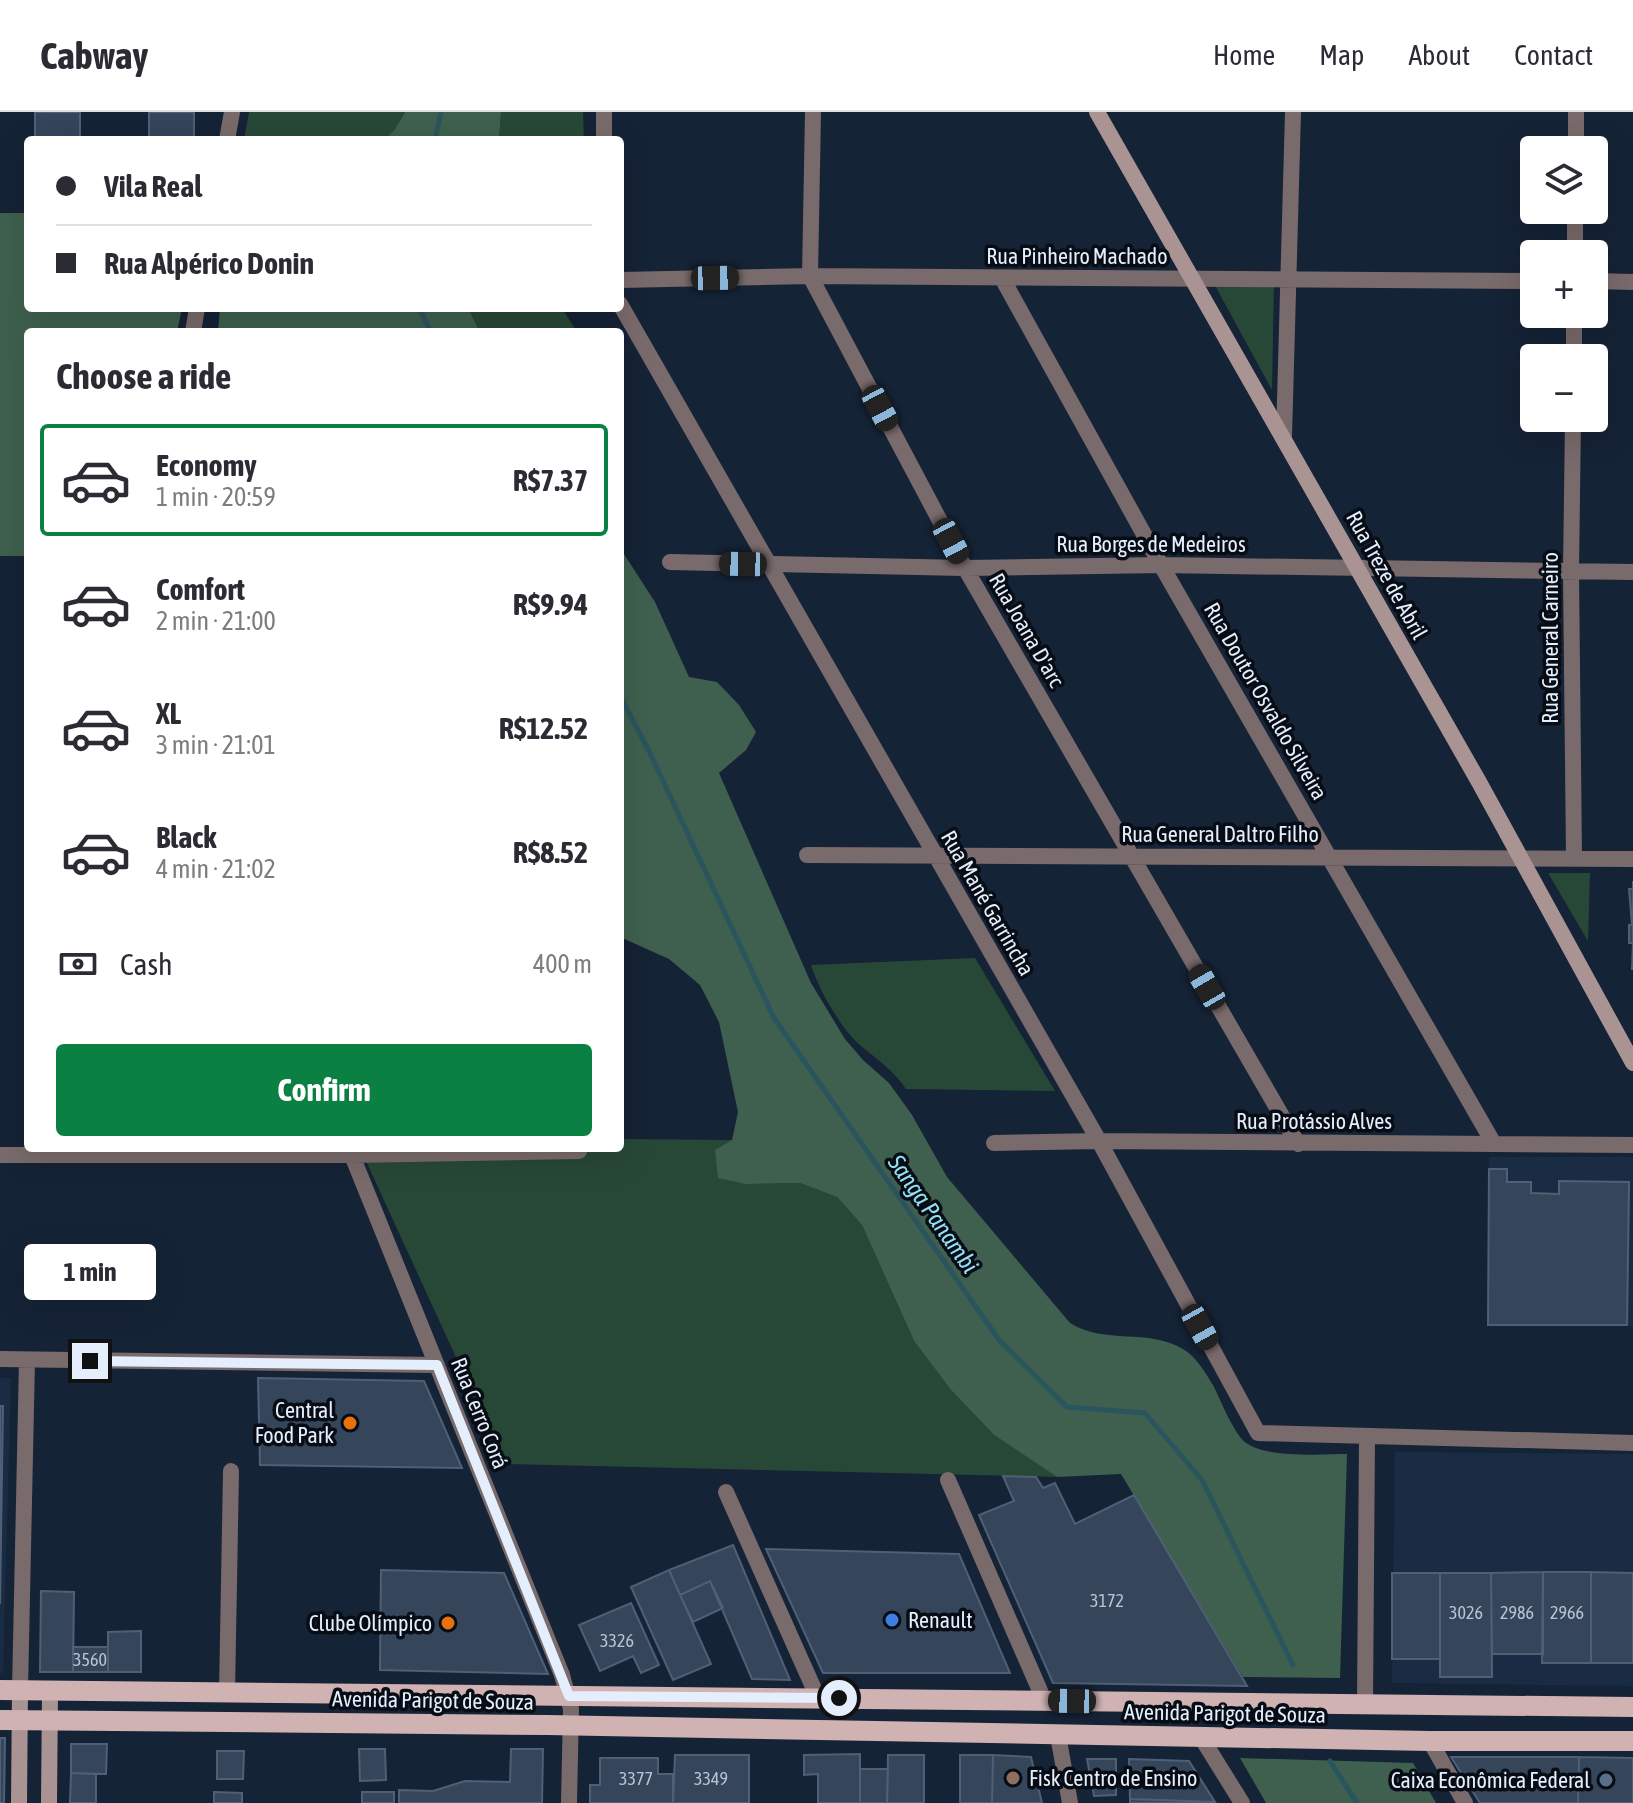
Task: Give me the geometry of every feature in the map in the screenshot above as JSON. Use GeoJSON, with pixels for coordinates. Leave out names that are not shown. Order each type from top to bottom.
{"type":"FeatureCollection","features":[{"type":"Feature","properties":{"kind":"main road","name":"Avenida Parigot de Souza"},"geometry":{"type":"LineString","coordinates":[[10,1690],[1633,1707]]}},
{"type":"Feature","properties":{"kind":"main road"},"geometry":{"type":"LineString","coordinates":[[571,1726],[575,1714],[591,1706],[687,1697]]}},
{"type":"Feature","properties":{"kind":"main road"},"geometry":{"type":"LineString","coordinates":[[931,1733],[922,1716],[929,1710],[1006,1701]]}},
{"type":"Feature","properties":{"kind":"main road"},"geometry":{"type":"LineString","coordinates":[[1201,1737],[1257,1727],[1265,1721],[1266,1712],[1260,1706],[1244,1702]]}},
{"type":"Feature","properties":{"kind":"main road"},"geometry":{"type":"LineString","coordinates":[[1291,1738],[1276,1723],[1278,1714],[1365,1703]]}},
{"type":"Feature","properties":{"kind":"main road","name":"Avenida Parigot de Souza"},"geometry":{"type":"LineString","coordinates":[[10,1720],[1430,1741],[1633,1741]]}},
{"type":"Feature","properties":{"kind":"street"},"geometry":{"type":"LineString","coordinates":[[228,136],[232,112]]}},
{"type":"Feature","properties":{"kind":"street"},"geometry":{"type":"LineString","coordinates":[[604,112],[604,136]]}},
{"type":"Feature","properties":{"kind":"street","name":"Rua Joana D'arc"},"geometry":{"type":"LineString","coordinates":[[813,112],[810,276],[965,568],[1298,1144]]}},
{"type":"Feature","properties":{"kind":"street","name":"Rua Treze de Abril"},"geometry":{"type":"LineString","coordinates":[[1097,112],[1190,278],[1284,436],[1633,1063]]}},
{"type":"Feature","properties":{"kind":"street"},"geometry":{"type":"LineString","coordinates":[[1284,436],[1293,112]]}},
{"type":"Feature","properties":{"kind":"street"},"geometry":{"type":"LineString","coordinates":[[1576,112],[1576,136]]}},
{"type":"Feature","properties":{"kind":"street","name":"Rua Pinheiro Machado"},"geometry":{"type":"LineString","coordinates":[[624,280],[810,276],[1520,281]]}},
{"type":"Feature","properties":{"kind":"street","name":"Rua Doutor Osvaldo Silveira"},"geometry":{"type":"LineString","coordinates":[[1002,278],[1161,565],[1494,1144]]}},
{"type":"Feature","properties":{"kind":"street"},"geometry":{"type":"LineString","coordinates":[[1608,281],[1633,282]]}},
{"type":"Feature","properties":{"kind":"street","name":"Rua Mané Garrincha"},"geometry":{"type":"LineString","coordinates":[[624,311],[1099,1141],[1258,1433],[1367,1436]]}},
{"type":"Feature","properties":{"kind":"street","name":"Rua General Carneiro"},"geometry":{"type":"LineString","coordinates":[[1573,432],[1574,858]]}},
{"type":"Feature","properties":{"kind":"street","name":"Rua Borges de Medeiros"},"geometry":{"type":"LineString","coordinates":[[670,562],[965,568],[1161,565],[1633,572]]}},
{"type":"Feature","properties":{"kind":"street","name":"Rua General Daltro Filho"},"geometry":{"type":"LineString","coordinates":[[807,855],[1633,859]]}},
{"type":"Feature","properties":{"kind":"street","name":"Rua Protássio Alves"},"geometry":{"type":"LineString","coordinates":[[994,1143],[1633,1145]]}},
{"type":"Feature","properties":{"kind":"street"},"geometry":{"type":"LineString","coordinates":[[0,1155],[350,1152]]}},
{"type":"Feature","properties":{"kind":"street","name":"Rua Cerro Corá"},"geometry":{"type":"LineString","coordinates":[[350,1152],[569,1696],[569,1803]]}},
{"type":"Feature","properties":{"kind":"street"},"geometry":{"type":"LineString","coordinates":[[0,1359],[437,1365]]}},
{"type":"Feature","properties":{"kind":"street"},"geometry":{"type":"LineString","coordinates":[[19,1803],[10,1690],[27,1360]]}},
{"type":"Feature","properties":{"kind":"street"},"geometry":{"type":"LineString","coordinates":[[1365,1703],[1367,1436],[1633,1443]]}},
{"type":"Feature","properties":{"kind":"street"},"geometry":{"type":"LineString","coordinates":[[227,1693],[231,1471]]}},
{"type":"Feature","properties":{"kind":"street"},"geometry":{"type":"LineString","coordinates":[[948,1480],[1044,1700]]}},
{"type":"Feature","properties":{"kind":"street"},"geometry":{"type":"LineString","coordinates":[[726,1492],[818,1698]]}},
{"type":"Feature","properties":{"kind":"street"},"geometry":{"type":"LineString","coordinates":[[49,1803],[50,1691]]}},
{"type":"Feature","properties":{"kind":"street"},"geometry":{"type":"LineString","coordinates":[[1058,1735],[1070,1803]]}},
{"type":"Feature","properties":{"kind":"street"},"geometry":{"type":"LineString","coordinates":[[1201,1737],[1242,1803]]}},
{"type":"Feature","properties":{"kind":"street"},"geometry":{"type":"LineString","coordinates":[[1430,1741],[1465,1803]]}},
{"type":"Feature","properties":{"kind":"shaded area"},"geometry":{"type":"Polygon","coordinates":[[[1489,1157],[1633,1157],[1633,1326],[1488,1325],[1489,1157]]]}},
{"type":"Feature","properties":{"kind":"shaded area"},"geometry":{"type":"Polygon","coordinates":[[[0,1378],[11,1378],[3,1673],[0,1673],[0,1378]]]}},
{"type":"Feature","properties":{"kind":"shaded area"},"geometry":{"type":"Polygon","coordinates":[[[1395,1452],[1633,1454],[1633,1686],[1392,1683],[1395,1452]]]}},
{"type":"Feature","properties":{"kind":"green space"},"geometry":{"type":"Polygon","coordinates":[[[249,112],[405,112],[388,136],[245,136],[249,112]]]}},
{"type":"Feature","properties":{"kind":"green space"},"geometry":{"type":"Polygon","coordinates":[[[405,112],[501,112],[499,136],[388,136],[405,112]]]}},
{"type":"Feature","properties":{"kind":"green space"},"geometry":{"type":"Polygon","coordinates":[[[501,112],[583,112],[584,136],[499,136],[501,112]]]}},
{"type":"Feature","properties":{"kind":"green space"},"geometry":{"type":"Polygon","coordinates":[[[0,213],[24,213],[24,312],[181,312],[178,328],[24,328],[24,556],[0,556],[0,213]]]}},
{"type":"Feature","properties":{"kind":"green space"},"geometry":{"type":"Polygon","coordinates":[[[1212,280],[1274,281],[1272,390],[1212,280]]]}},
{"type":"Feature","properties":{"kind":"green space"},"geometry":{"type":"Polygon","coordinates":[[[220,312],[470,312],[478,328],[218,328],[220,312]]]}},
{"type":"Feature","properties":{"kind":"green space"},"geometry":{"type":"Polygon","coordinates":[[[470,312],[564,312],[574,328],[478,328],[470,312]]]}},
{"type":"Feature","properties":{"kind":"green space"},"geometry":{"type":"Polygon","coordinates":[[[624,554],[655,602],[689,677],[717,682],[739,705],[756,732],[746,750],[719,773],[811,983],[845,1039],[889,1083],[912,1115],[947,1177],[1070,1323],[1098,1333],[1156,1339],[1188,1352],[1205,1372],[1236,1431],[1248,1444],[1290,1454],[1347,1454],[1340,1678],[1243,1677],[1121,1474],[1057,1477],[994,1435],[951,1390],[914,1341],[862,1225],[837,1197],[800,1183],[746,1184],[718,1178],[715,1150],[732,1140],[738,1112],[719,1022],[700,985],[669,959],[624,939],[624,554]]]}},
{"type":"Feature","properties":{"kind":"green space"},"geometry":{"type":"Polygon","coordinates":[[[1548,873],[1590,873],[1588,941],[1548,873]]]}},
{"type":"Feature","properties":{"kind":"green space"},"geometry":{"type":"Polygon","coordinates":[[[975,958],[1055,1091],[906,1089],[846,1030],[825,997],[811,965],[975,958]]]}},
{"type":"Feature","properties":{"kind":"green space"},"geometry":{"type":"Polygon","coordinates":[[[624,1139],[732,1140],[746,1184],[800,1183],[837,1197],[862,1225],[914,1341],[951,1390],[994,1435],[1057,1477],[505,1464],[362,1152],[624,1152],[624,1139]]]}},
{"type":"Feature","properties":{"kind":"green space"},"geometry":{"type":"Polygon","coordinates":[[[1240,1758],[1413,1763],[1436,1803],[1266,1803],[1240,1758]]]}},
{"type":"Feature","properties":{"kind":"building"},"geometry":{"type":"Polygon","coordinates":[[[35,112],[80,112],[80,136],[35,136],[35,112]]]}},
{"type":"Feature","properties":{"kind":"building"},"geometry":{"type":"Polygon","coordinates":[[[149,112],[194,112],[194,136],[149,136],[149,112]]]}},
{"type":"Feature","properties":{"kind":"building"},"geometry":{"type":"Polygon","coordinates":[[[1629,889],[1633,889],[1633,943],[1629,943],[1629,925],[1632,925],[1629,889]]]}},
{"type":"Feature","properties":{"kind":"building"},"geometry":{"type":"Polygon","coordinates":[[[1489,1169],[1507,1169],[1507,1182],[1531,1182],[1531,1193],[1559,1194],[1559,1181],[1629,1182],[1627,1325],[1488,1325],[1489,1169]]]}},
{"type":"Feature","properties":{"kind":"building","name":"Central Food Park"},"geometry":{"type":"Polygon","coordinates":[[[258,1378],[424,1381],[462,1468],[260,1465],[258,1378]]]}},
{"type":"Feature","properties":{"kind":"building"},"geometry":{"type":"Polygon","coordinates":[[[0,1406],[3,1406],[0,1604],[0,1406]]]}},
{"type":"Feature","properties":{"kind":"building"},"geometry":{"type":"Polygon","coordinates":[[[1003,1476],[1036,1477],[1043,1488],[1055,1483],[1075,1524],[1134,1495],[1247,1686],[1053,1683],[979,1515],[1014,1501],[1003,1476]]]}},
{"type":"Feature","properties":{"kind":"building"},"geometry":{"type":"Polygon","coordinates":[[[733,1545],[790,1680],[752,1679],[710,1581],[680,1595],[669,1570],[733,1545]]]}},
{"type":"Feature","properties":{"kind":"building"},"geometry":{"type":"Polygon","coordinates":[[[766,1549],[959,1554],[1010,1673],[823,1673],[766,1549]]]}},
{"type":"Feature","properties":{"kind":"building"},"geometry":{"type":"Polygon","coordinates":[[[381,1570],[504,1573],[548,1674],[380,1670],[381,1570]]]}},
{"type":"Feature","properties":{"kind":"building"},"geometry":{"type":"Polygon","coordinates":[[[669,1570],[711,1664],[673,1680],[631,1587],[669,1570]]]}},
{"type":"Feature","properties":{"kind":"building"},"geometry":{"type":"Polygon","coordinates":[[[1543,1572],[1543,1654],[1492,1654],[1491,1573],[1543,1572]]]}},
{"type":"Feature","properties":{"kind":"building"},"geometry":{"type":"Polygon","coordinates":[[[1543,1572],[1591,1572],[1591,1663],[1542,1663],[1543,1572]]]}},
{"type":"Feature","properties":{"kind":"building"},"geometry":{"type":"Polygon","coordinates":[[[1591,1572],[1633,1573],[1633,1663],[1591,1663],[1591,1572]]]}},
{"type":"Feature","properties":{"kind":"building"},"geometry":{"type":"Polygon","coordinates":[[[1392,1573],[1440,1573],[1440,1659],[1392,1659],[1392,1573]]]}},
{"type":"Feature","properties":{"kind":"building"},"geometry":{"type":"Polygon","coordinates":[[[1440,1573],[1491,1573],[1492,1677],[1440,1677],[1440,1573]]]}},
{"type":"Feature","properties":{"kind":"building"},"geometry":{"type":"Polygon","coordinates":[[[710,1581],[723,1608],[693,1622],[680,1595],[710,1581]]]}},
{"type":"Feature","properties":{"kind":"building"},"geometry":{"type":"Polygon","coordinates":[[[41,1591],[74,1592],[73,1672],[40,1672],[41,1591]]]}},
{"type":"Feature","properties":{"kind":"building"},"geometry":{"type":"Polygon","coordinates":[[[631,1603],[659,1665],[641,1673],[633,1656],[600,1671],[579,1625],[631,1603]]]}},
{"type":"Feature","properties":{"kind":"building"},"geometry":{"type":"Polygon","coordinates":[[[141,1631],[141,1672],[108,1672],[108,1632],[141,1631]]]}},
{"type":"Feature","properties":{"kind":"building"},"geometry":{"type":"Polygon","coordinates":[[[73,1647],[108,1647],[108,1672],[73,1672],[73,1647]]]}},
{"type":"Feature","properties":{"kind":"building"},"geometry":{"type":"Polygon","coordinates":[[[0,1738],[5,1738],[4,1803],[0,1803],[0,1738]]]}},
{"type":"Feature","properties":{"kind":"building"},"geometry":{"type":"Polygon","coordinates":[[[71,1744],[107,1744],[106,1774],[71,1773],[71,1744]]]}},
{"type":"Feature","properties":{"kind":"building"},"geometry":{"type":"Polygon","coordinates":[[[359,1749],[385,1749],[386,1780],[360,1781],[359,1749]]]}},
{"type":"Feature","properties":{"kind":"building"},"geometry":{"type":"Polygon","coordinates":[[[511,1749],[543,1749],[542,1803],[399,1803],[399,1790],[433,1791],[465,1781],[510,1782],[511,1749]]]}},
{"type":"Feature","properties":{"kind":"building"},"geometry":{"type":"Polygon","coordinates":[[[217,1751],[244,1751],[243,1779],[217,1779],[217,1751]]]}},
{"type":"Feature","properties":{"kind":"building"},"geometry":{"type":"Polygon","coordinates":[[[860,1754],[860,1803],[818,1803],[818,1774],[804,1775],[804,1755],[860,1754]]]}},
{"type":"Feature","properties":{"kind":"building"},"geometry":{"type":"Polygon","coordinates":[[[675,1755],[749,1755],[749,1803],[673,1803],[675,1755]]]}},
{"type":"Feature","properties":{"kind":"building"},"geometry":{"type":"Polygon","coordinates":[[[888,1755],[924,1755],[924,1803],[887,1803],[888,1755]]]}},
{"type":"Feature","properties":{"kind":"building"},"geometry":{"type":"Polygon","coordinates":[[[960,1755],[993,1755],[992,1803],[960,1803],[960,1755]]]}},
{"type":"Feature","properties":{"kind":"building"},"geometry":{"type":"Polygon","coordinates":[[[993,1755],[1031,1757],[1042,1803],[992,1803],[993,1755]]]}},
{"type":"Feature","properties":{"kind":"building"},"geometry":{"type":"Polygon","coordinates":[[[1451,1757],[1579,1757],[1578,1803],[1480,1803],[1451,1757]]]}},
{"type":"Feature","properties":{"kind":"building","name":"Caixa Econômica Federal"},"geometry":{"type":"Polygon","coordinates":[[[1579,1757],[1633,1758],[1633,1803],[1578,1803],[1579,1757]]]}},
{"type":"Feature","properties":{"kind":"building"},"geometry":{"type":"Polygon","coordinates":[[[600,1758],[658,1758],[658,1774],[673,1774],[673,1803],[590,1803],[590,1785],[600,1785],[600,1758]]]}},
{"type":"Feature","properties":{"kind":"building"},"geometry":{"type":"Polygon","coordinates":[[[1087,1759],[1116,1759],[1116,1795],[1094,1796],[1087,1759]]]}},
{"type":"Feature","properties":{"kind":"building"},"geometry":{"type":"Polygon","coordinates":[[[1129,1759],[1189,1761],[1215,1802],[1130,1799],[1129,1759]]]}},
{"type":"Feature","properties":{"kind":"building"},"geometry":{"type":"Polygon","coordinates":[[[860,1769],[888,1769],[887,1803],[860,1803],[860,1769]]]}},
{"type":"Feature","properties":{"kind":"building"},"geometry":{"type":"Polygon","coordinates":[[[71,1773],[96,1774],[96,1803],[70,1803],[71,1773]]]}},
{"type":"Feature","properties":{"kind":"building"},"geometry":{"type":"Polygon","coordinates":[[[214,1792],[242,1793],[242,1803],[214,1803],[214,1792]]]}},
{"type":"Feature","properties":{"kind":"building"},"geometry":{"type":"Polygon","coordinates":[[[362,1792],[394,1792],[394,1803],[362,1803],[362,1792]]]}},
{"type":"Feature","properties":{"kind":"building"},"geometry":{"type":"Polygon","coordinates":[[[1130,1799],[1215,1802],[1215,1803],[1130,1803],[1130,1799]]]}},
{"type":"Feature","properties":{"kind":"waterway","name":"Sanga Panambi"},"geometry":{"type":"LineString","coordinates":[[436,136],[441,112]]}},
{"type":"Feature","properties":{"kind":"waterway","name":"Sanga Panambi"},"geometry":{"type":"LineString","coordinates":[[421,312],[429,328]]}},
{"type":"Feature","properties":{"kind":"waterway","name":"Sanga Panambi"},"geometry":{"type":"LineString","coordinates":[[624,704],[774,1018],[999,1340],[1067,1407],[1145,1413],[1202,1480],[1293,1665]]}},
{"type":"Feature","properties":{"kind":"waterway","name":"Sanga Panambi"},"geometry":{"type":"LineString","coordinates":[[1330,1761],[1357,1803]]}},
{"type":"Feature","properties":{"kind":"place","name":"Central Food Park"},"geometry":{"type":"Point","coordinates":[350,1423]}},
{"type":"Feature","properties":{"kind":"place","name":"Renault"},"geometry":{"type":"Point","coordinates":[892,1620]}},
{"type":"Feature","properties":{"kind":"place","name":"Clube Olímpico"},"geometry":{"type":"Point","coordinates":[448,1623]}},
{"type":"Feature","properties":{"kind":"place","name":"Fisk Centro de Ensino"},"geometry":{"type":"Point","coordinates":[1013,1778]}},
{"type":"Feature","properties":{"kind":"place","name":"Caixa Econômica Federal"},"geometry":{"type":"Point","coordinates":[1606,1780]}},
{"type":"Feature","properties":{"kind":"route"},"geometry":{"type":"LineString","coordinates":[[90,1361],[437,1365],[569,1696],[839,1698]]}}]}
